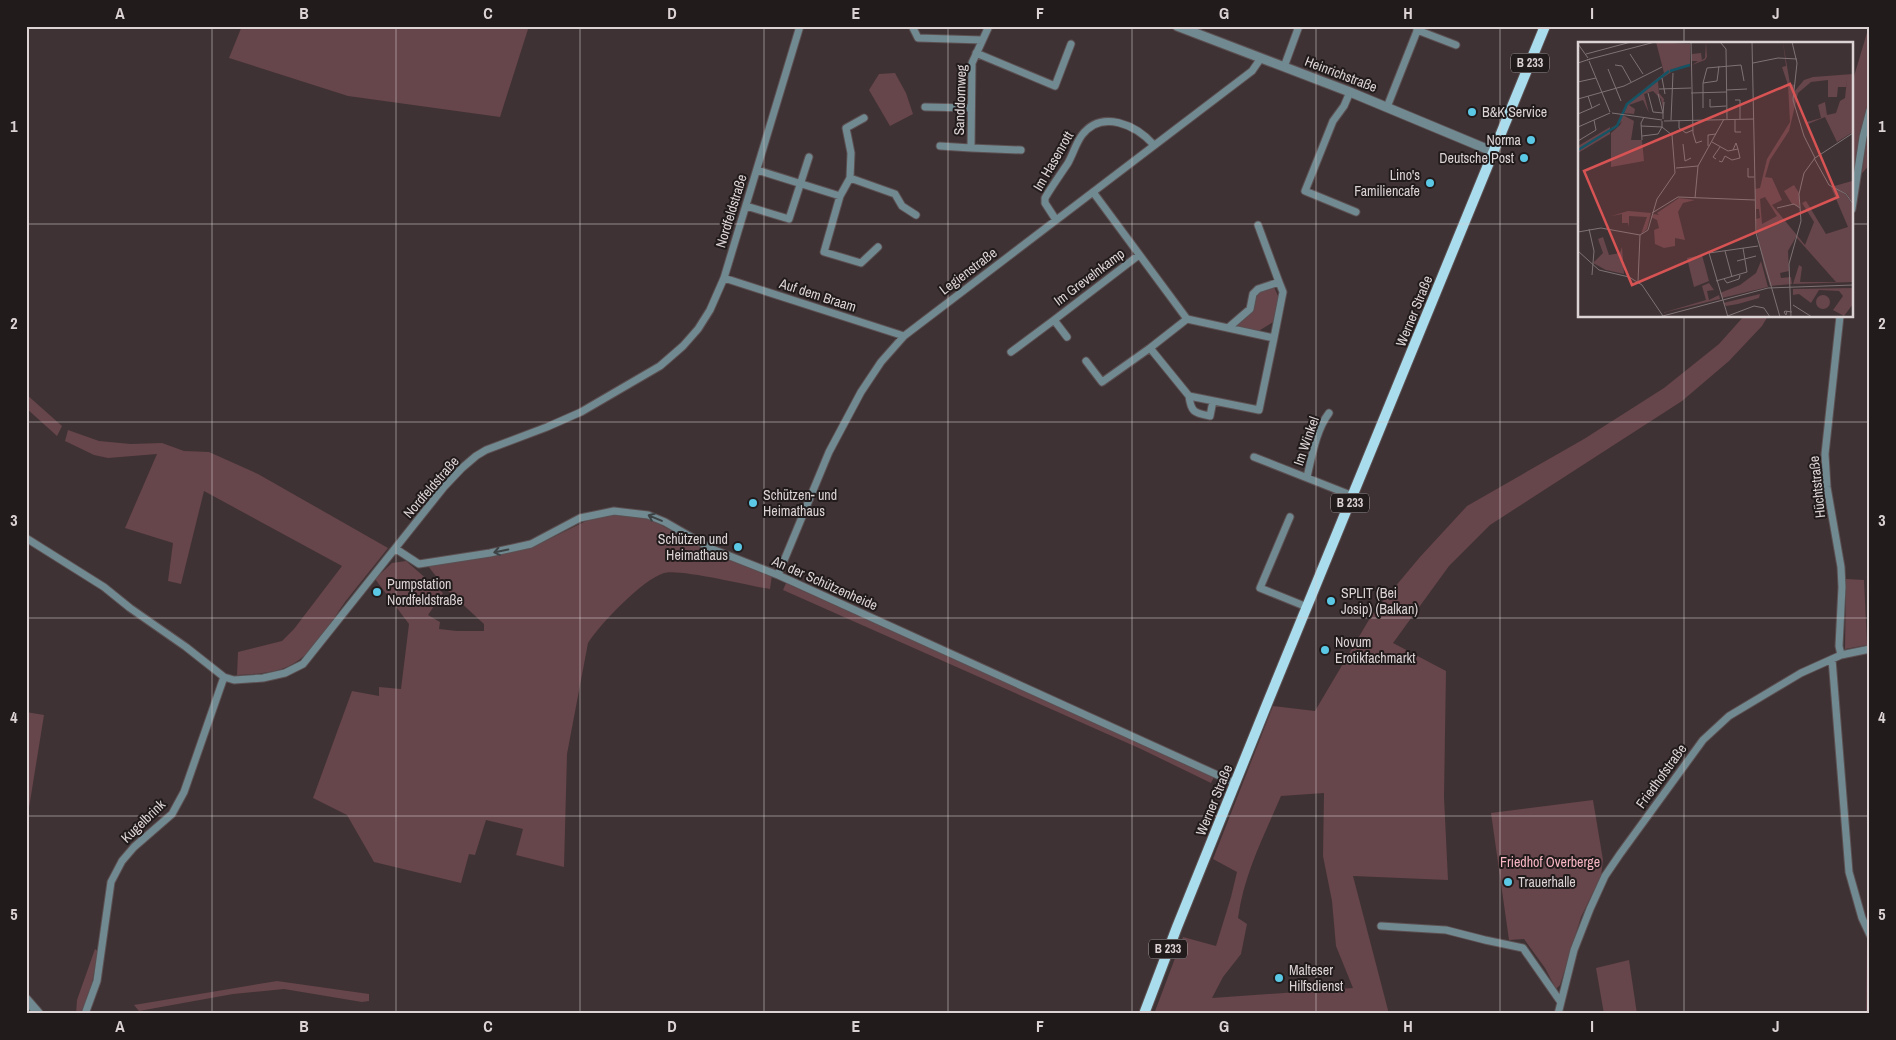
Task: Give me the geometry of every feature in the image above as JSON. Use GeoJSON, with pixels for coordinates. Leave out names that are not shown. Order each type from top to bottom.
{"type":"FeatureCollection","features":[{"type":"Feature","properties":{"kind":"main road","name":"Werner Straße"},"geometry":{"type":"LineString","coordinates":[[1146,1009],[1173,935],[1545,26]]}},
{"type":"Feature","properties":{"kind":"street","name":"Nordfeldstraße"},"geometry":{"type":"LineString","coordinates":[[224,677],[234,680],[263,678],[285,673],[303,664],[444,488],[476,456],[486,450],[581,412],[650,372],[672,357],[691,338],[705,318],[724,278],[800,26]]}},
{"type":"Feature","properties":{"kind":"street"},"geometry":{"type":"LineString","coordinates":[[912,26],[918,38],[982,40]]}},
{"type":"Feature","properties":{"kind":"street","name":"Sanddornweg"},"geometry":{"type":"LineString","coordinates":[[971,148],[972,63],[989,26]]}},
{"type":"Feature","properties":{"kind":"street","name":"Heinrichstraße"},"geometry":{"type":"LineString","coordinates":[[1177,26],[1350,92],[1494,152]]}},
{"type":"Feature","properties":{"kind":"street"},"geometry":{"type":"LineString","coordinates":[[1284,66],[1299,26]]}},
{"type":"Feature","properties":{"kind":"street"},"geometry":{"type":"LineString","coordinates":[[1387,107],[1418,28],[1456,45]]}},
{"type":"Feature","properties":{"kind":"street","name":"Sanddornweg"},"geometry":{"type":"LineString","coordinates":[[976,53],[1055,86],[1071,44]]}},
{"type":"Feature","properties":{"kind":"street","name":"Legienstraße"},"geometry":{"type":"LineString","coordinates":[[778,576],[830,452],[861,392],[880,362],[904,336],[1255,68],[1261,58]]}},
{"type":"Feature","properties":{"kind":"street"},"geometry":{"type":"LineString","coordinates":[[1350,92],[1344,106],[1333,121],[1305,191],[1356,212]]}},
{"type":"Feature","properties":{"kind":"street"},"geometry":{"type":"LineString","coordinates":[[925,107],[971,108]]}},
{"type":"Feature","properties":{"kind":"street"},"geometry":{"type":"LineString","coordinates":[[1854,196],[1863,137],[1870,110]]}},
{"type":"Feature","properties":{"kind":"street"},"geometry":{"type":"LineString","coordinates":[[864,118],[846,128],[851,153],[850,178],[840,196],[824,252],[861,263],[878,247]]}},
{"type":"Feature","properties":{"kind":"street","name":"Im Hasenrott"},"geometry":{"type":"LineString","coordinates":[[1056,220],[1045,203],[1045,199],[1080,139],[1089,128],[1101,122],[1119,122],[1140,132],[1154,145]]}},
{"type":"Feature","properties":{"kind":"street","name":"Sanddornweg"},"geometry":{"type":"LineString","coordinates":[[940,146],[1021,150]]}},
{"type":"Feature","properties":{"kind":"street"},"geometry":{"type":"LineString","coordinates":[[746,206],[789,219],[809,157]]}},
{"type":"Feature","properties":{"kind":"street"},"geometry":{"type":"LineString","coordinates":[[757,170],[840,196]]}},
{"type":"Feature","properties":{"kind":"street"},"geometry":{"type":"LineString","coordinates":[[850,178],[895,194],[902,206],[916,215]]}},
{"type":"Feature","properties":{"kind":"street","name":"Im Grevelnkamp"},"geometry":{"type":"LineString","coordinates":[[1093,192],[1187,319]]}},
{"type":"Feature","properties":{"kind":"street"},"geometry":{"type":"LineString","coordinates":[[1189,396],[1259,410],[1283,292],[1258,225]]}},
{"type":"Feature","properties":{"kind":"street","name":"Im Grevelnkamp"},"geometry":{"type":"LineString","coordinates":[[1011,352],[1139,255]]}},
{"type":"Feature","properties":{"kind":"street","name":"Auf dem Braam"},"geometry":{"type":"LineString","coordinates":[[724,278],[904,336]]}},
{"type":"Feature","properties":{"kind":"street"},"geometry":{"type":"LineString","coordinates":[[1228,328],[1250,309],[1253,294],[1258,289],[1279,282]]}},
{"type":"Feature","properties":{"kind":"street","name":"Hüchtstraße"},"geometry":{"type":"LineString","coordinates":[[1840,318],[1825,454],[1828,487],[1841,567],[1842,587],[1839,646],[1841,655]]}},
{"type":"Feature","properties":{"kind":"street"},"geometry":{"type":"LineString","coordinates":[[1086,362],[1102,382],[1187,319],[1274,338]]}},
{"type":"Feature","properties":{"kind":"street","name":"Im Grevelnkamp"},"geometry":{"type":"LineString","coordinates":[[1054,320],[1067,337]]}},
{"type":"Feature","properties":{"kind":"street"},"geometry":{"type":"LineString","coordinates":[[1150,348],[1189,396],[1190,406],[1196,413],[1210,416],[1213,401]]}},
{"type":"Feature","properties":{"kind":"street","name":"Im Winkel"},"geometry":{"type":"LineString","coordinates":[[1307,477],[1318,437],[1329,412]]}},
{"type":"Feature","properties":{"kind":"street","name":"Im Winkel"},"geometry":{"type":"LineString","coordinates":[[1254,457],[1353,496]]}},
{"type":"Feature","properties":{"kind":"street","name":"An der Schützenheide"},"geometry":{"type":"LineString","coordinates":[[396,549],[419,564],[490,553],[531,544],[580,518],[614,510],[648,515],[665,522],[712,549],[778,576],[1236,783]]}},
{"type":"Feature","properties":{"kind":"street"},"geometry":{"type":"LineString","coordinates":[[1290,517],[1260,588],[1308,607]]}},
{"type":"Feature","properties":{"kind":"street"},"geometry":{"type":"LineString","coordinates":[[26,538],[104,587],[130,608],[186,646],[224,677]]}},
{"type":"Feature","properties":{"kind":"street","name":"Friedhofstraße"},"geometry":{"type":"LineString","coordinates":[[1558,1014],[1581,929],[1605,876],[1703,740],[1729,716],[1801,673],[1841,655],[1870,649]]}},
{"type":"Feature","properties":{"kind":"street"},"geometry":{"type":"LineString","coordinates":[[1832,659],[1849,872],[1862,918],[1870,936]]}},
{"type":"Feature","properties":{"kind":"street","name":"Kugelbrink"},"geometry":{"type":"LineString","coordinates":[[85,1014],[97,981],[111,882],[122,861],[134,847],[172,814],[184,792],[224,677]]}},
{"type":"Feature","properties":{"kind":"street"},"geometry":{"type":"LineString","coordinates":[[1381,926],[1446,930],[1523,948],[1560,1001]]}},
{"type":"Feature","properties":{"kind":"street"},"geometry":{"type":"LineString","coordinates":[[26,999],[39,1014]]}},
{"type":"Feature","properties":{"kind":"green space"},"geometry":{"type":"Polygon","coordinates":[[[242,26],[529,26],[500,117],[348,96],[229,58],[242,26]]]}},
{"type":"Feature","properties":{"kind":"green space"},"geometry":{"type":"Polygon","coordinates":[[[1869,26],[1870,164],[1854,183],[1854,76],[1869,26]]]}},
{"type":"Feature","properties":{"kind":"green space"},"geometry":{"type":"Polygon","coordinates":[[[895,73],[906,93],[913,114],[890,126],[869,90],[879,74],[895,73]]]}},
{"type":"Feature","properties":{"kind":"green space"},"geometry":{"type":"Polygon","coordinates":[[[1274,287],[1279,298],[1273,322],[1257,332],[1235,327],[1255,295],[1274,287]]]}},
{"type":"Feature","properties":{"kind":"green space"},"geometry":{"type":"Polygon","coordinates":[[[1742,318],[1767,318],[1762,326],[1729,361],[1682,401],[1490,525],[1449,566],[1393,643],[1446,671],[1444,797],[1448,880],[1353,876],[1389,1014],[1154,1014],[1183,937],[1216,946],[1237,872],[1213,859],[1273,706],[1315,711],[1373,613],[1420,557],[1467,506],[1584,439],[1664,388],[1719,344],[1742,318]],[[1324,793],[1281,796],[1255,856],[1245,886],[1238,918],[1247,924],[1241,954],[1223,977],[1212,998],[1353,988],[1336,946],[1332,901],[1323,856],[1324,793]]]}},
{"type":"Feature","properties":{"kind":"green space"},"geometry":{"type":"Polygon","coordinates":[[[26,394],[62,426],[57,436],[26,408],[26,394]]]}},
{"type":"Feature","properties":{"kind":"green space"},"geometry":{"type":"Polygon","coordinates":[[[68,430],[99,441],[131,444],[162,443],[184,451],[209,452],[258,474],[388,548],[345,602],[319,640],[299,660],[277,670],[237,675],[238,652],[282,641],[294,629],[342,566],[204,491],[181,584],[168,581],[173,543],[125,528],[157,454],[108,458],[94,455],[65,441],[68,430]]]}},
{"type":"Feature","properties":{"kind":"green space"},"geometry":{"type":"Polygon","coordinates":[[[613,514],[632,515],[650,519],[707,550],[772,575],[770,589],[699,575],[664,573],[655,577],[634,593],[612,614],[588,643],[567,754],[564,867],[516,855],[523,829],[486,820],[475,855],[469,854],[461,883],[374,862],[347,815],[313,798],[352,691],[379,696],[379,687],[401,689],[409,624],[375,579],[392,563],[406,561],[443,593],[428,615],[440,622],[439,629],[484,631],[484,624],[446,589],[428,566],[531,548],[588,520],[613,514]]]}},
{"type":"Feature","properties":{"kind":"green space"},"geometry":{"type":"Polygon","coordinates":[[[1846,579],[1864,580],[1867,645],[1845,649],[1846,579]]]}},
{"type":"Feature","properties":{"kind":"green space"},"geometry":{"type":"Polygon","coordinates":[[[786,583],[1214,777],[1211,783],[1141,749],[783,590],[786,583]]]}},
{"type":"Feature","properties":{"kind":"green space"},"geometry":{"type":"Polygon","coordinates":[[[26,712],[44,715],[28,814],[26,814],[26,712]]]}},
{"type":"Feature","properties":{"kind":"green space","name":"Friedhof Overberge"},"geometry":{"type":"Polygon","coordinates":[[[1593,800],[1603,860],[1601,876],[1581,917],[1560,985],[1556,989],[1545,968],[1524,939],[1509,940],[1491,813],[1593,800]]]}},
{"type":"Feature","properties":{"kind":"green space"},"geometry":{"type":"Polygon","coordinates":[[[1867,938],[1870,941],[1870,1014],[1866,1014],[1867,938]]]}},
{"type":"Feature","properties":{"kind":"green space"},"geometry":{"type":"Polygon","coordinates":[[[95,949],[98,951],[90,994],[81,1012],[76,1014],[77,1000],[95,949]]]}},
{"type":"Feature","properties":{"kind":"green space"},"geometry":{"type":"Polygon","coordinates":[[[1629,960],[1637,1014],[1604,1014],[1596,968],[1629,960]]]}},
{"type":"Feature","properties":{"kind":"green space"},"geometry":{"type":"Polygon","coordinates":[[[277,981],[369,994],[369,1001],[362,1002],[284,989],[233,994],[139,1011],[134,1005],[277,981]]]}},
{"type":"Feature","properties":{"kind":"place","name":"B&K Service"},"geometry":{"type":"Point","coordinates":[1472,112]}},
{"type":"Feature","properties":{"kind":"place","name":"Norma"},"geometry":{"type":"Point","coordinates":[1531,140]}},
{"type":"Feature","properties":{"kind":"place","name":"Deutsche Post"},"geometry":{"type":"Point","coordinates":[1524,158]}},
{"type":"Feature","properties":{"kind":"place","name":"Lino's Familiencafe"},"geometry":{"type":"Point","coordinates":[1430,183]}},
{"type":"Feature","properties":{"kind":"place","name":"Schützen- und Heimathaus"},"geometry":{"type":"Point","coordinates":[753,503]}},
{"type":"Feature","properties":{"kind":"place","name":"Schützen und Heimathaus"},"geometry":{"type":"Point","coordinates":[738,547]}},
{"type":"Feature","properties":{"kind":"place","name":"Pumpstation Nordfeldstraße"},"geometry":{"type":"Point","coordinates":[377,592]}},
{"type":"Feature","properties":{"kind":"place","name":"SPLIT (Bei Josip) (Balkan)"},"geometry":{"type":"Point","coordinates":[1331,601]}},
{"type":"Feature","properties":{"kind":"place","name":"Novum Erotikfachmarkt"},"geometry":{"type":"Point","coordinates":[1325,650]}},
{"type":"Feature","properties":{"kind":"place","name":"Trauerhalle"},"geometry":{"type":"Point","coordinates":[1508,882]}},
{"type":"Feature","properties":{"kind":"place","name":"Malteser Hilfsdienst"},"geometry":{"type":"Point","coordinates":[1279,978]}}]}
